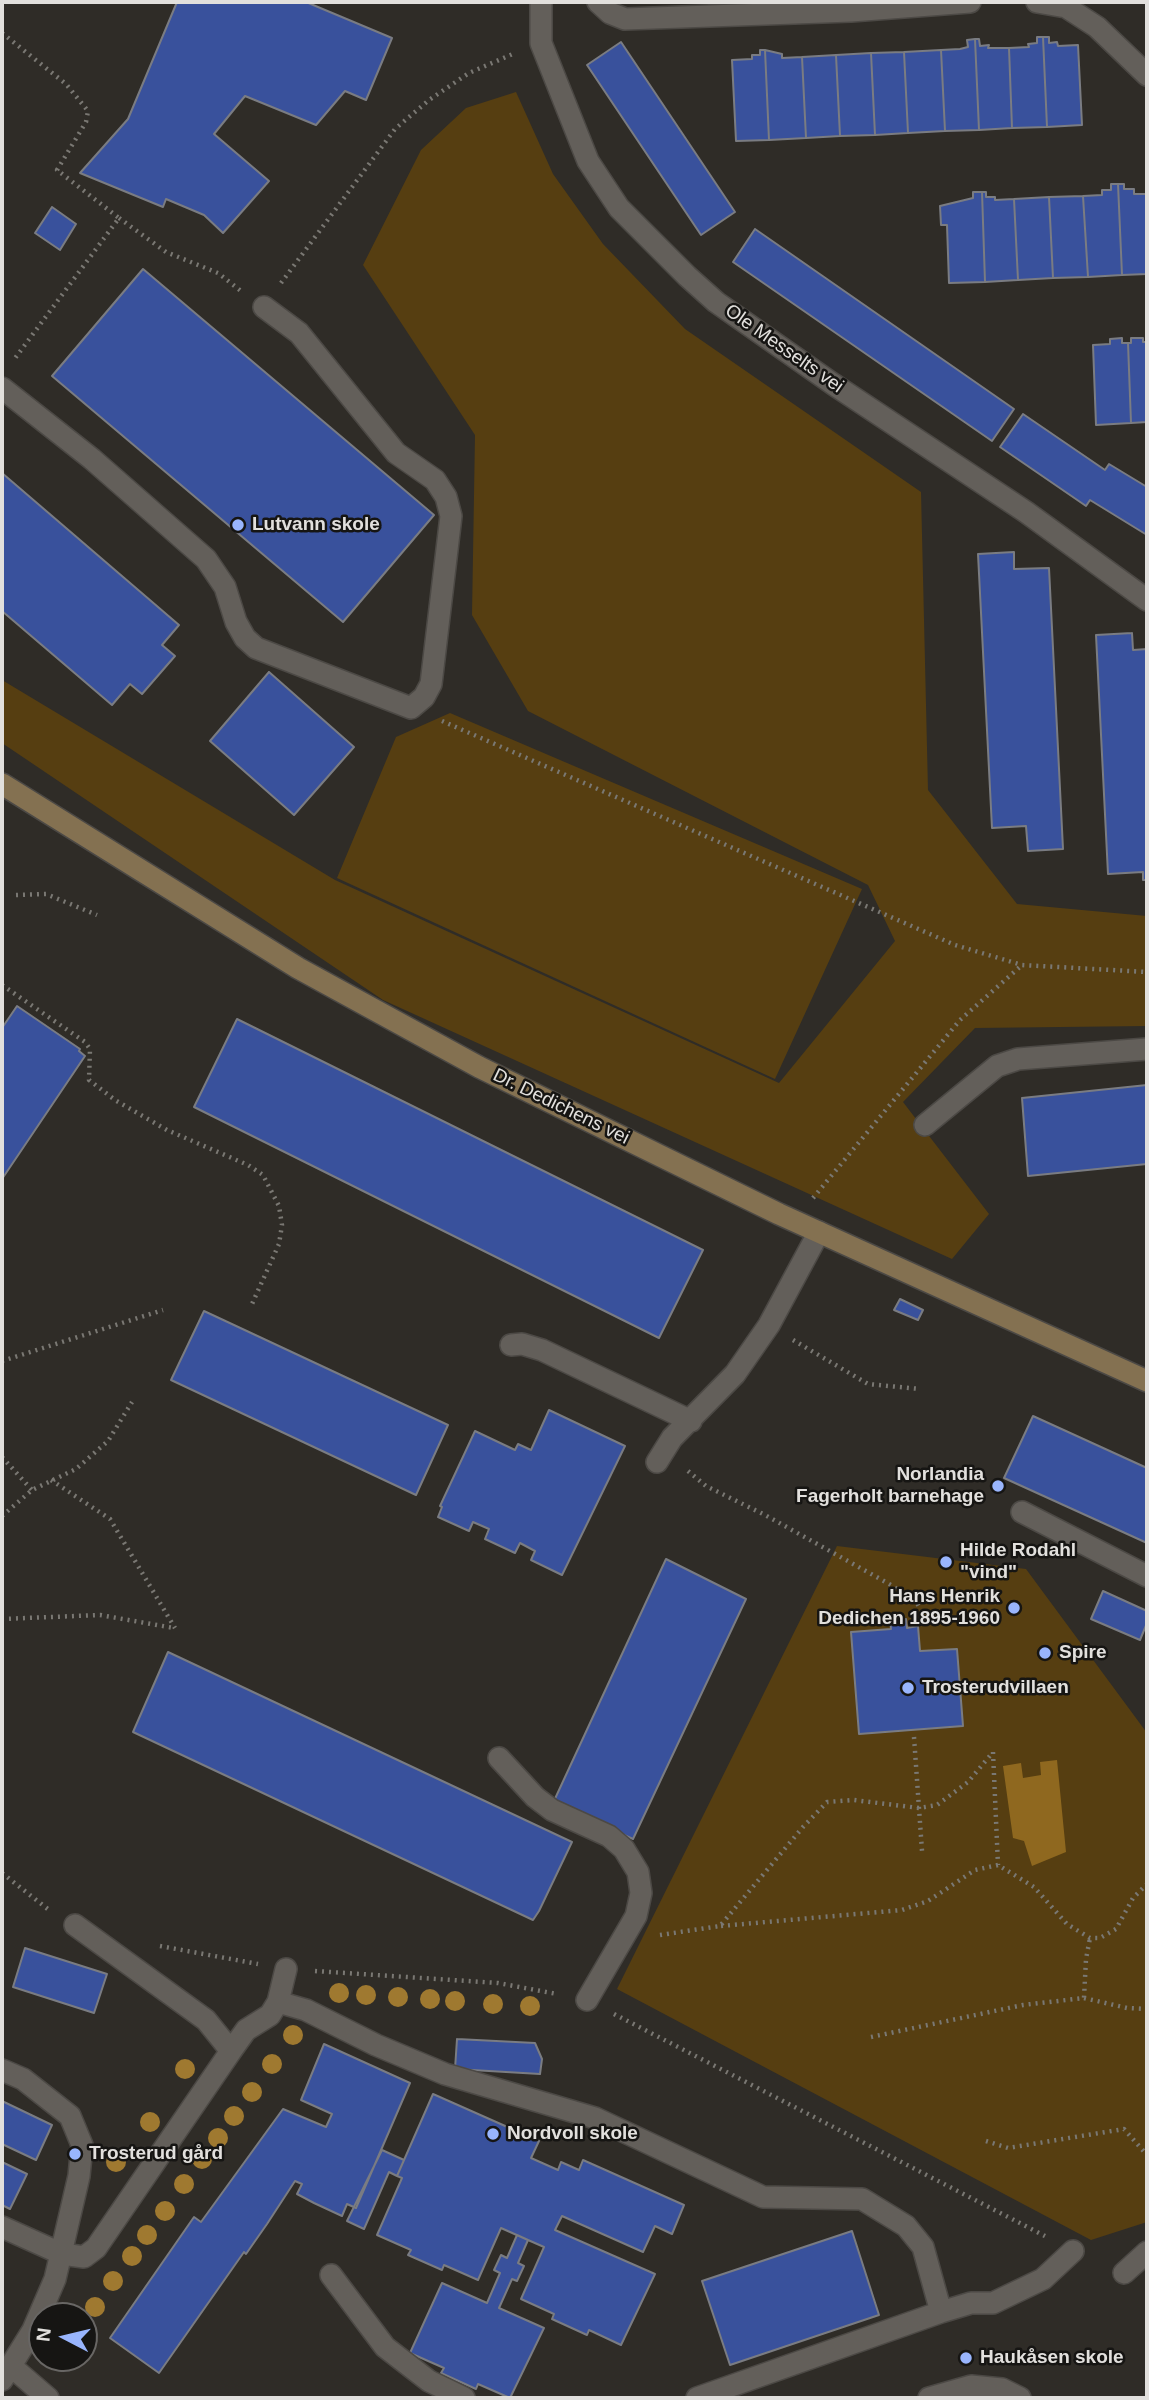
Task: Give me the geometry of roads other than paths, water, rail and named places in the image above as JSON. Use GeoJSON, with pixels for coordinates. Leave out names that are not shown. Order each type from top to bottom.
{"type":"FeatureCollection","features":[{"type":"Feature","properties":{"kind":"street","name":"Dr. Dedichens vei"},"geometry":{"type":"LineString","coordinates":[[2,784],[207,914],[384,1017],[563,1109],[819,1232],[1147,1381]]}},
{"type":"Feature","properties":{"kind":"lane","name":"Ole Messelts vei"},"geometry":{"type":"LineString","coordinates":[[541,2],[541,43],[588,161],[619,208],[687,276],[716,302],[833,384],[1026,512],[1147,600]]}},
{"type":"Feature","properties":{"kind":"lane"},"geometry":{"type":"LineString","coordinates":[[598,2],[610,13],[625,19],[851,11],[970,2]]}},
{"type":"Feature","properties":{"kind":"lane"},"geometry":{"type":"LineString","coordinates":[[1037,2],[1066,7],[1097,27],[1147,75]]}},
{"type":"Feature","properties":{"kind":"lane"},"geometry":{"type":"LineString","coordinates":[[2,388],[92,459],[206,559],[225,587],[236,622],[245,638],[256,648],[411,708],[424,697],[431,684],[451,516],[446,497],[435,480],[396,453],[299,333],[264,307]]}},
{"type":"Feature","properties":{"kind":"lane"},"geometry":{"type":"LineString","coordinates":[[925,1125],[997,1066],[1018,1059],[1147,1049]]}},
{"type":"Feature","properties":{"kind":"lane"},"geometry":{"type":"LineString","coordinates":[[660,1457],[735,1374],[769,1325],[819,1232]]}},
{"type":"Feature","properties":{"kind":"lane"},"geometry":{"type":"LineString","coordinates":[[511,1345],[542,1350],[691,1421]]}},
{"type":"Feature","properties":{"kind":"lane"},"geometry":{"type":"LineString","coordinates":[[1022,1512],[1147,1576]]}},
{"type":"Feature","properties":{"kind":"lane"},"geometry":{"type":"LineString","coordinates":[[499,1758],[535,1797],[552,1810],[609,1836],[624,1849],[638,1872],[641,1894],[636,1916],[587,2000]]}},
{"type":"Feature","properties":{"kind":"lane"},"geometry":{"type":"LineString","coordinates":[[75,1925],[206,2020],[231,2051]]}},
{"type":"Feature","properties":{"kind":"lane"},"geometry":{"type":"LineString","coordinates":[[2,2227],[62,2254],[84,2257],[96,2248],[246,2030],[270,2015],[278,2002],[286,1969]]}},
{"type":"Feature","properties":{"kind":"lane"},"geometry":{"type":"LineString","coordinates":[[278,2002],[306,2010],[376,2045],[444,2074],[595,2118],[763,2197],[862,2199],[906,2226],[923,2246],[941,2312]]}},
{"type":"Feature","properties":{"kind":"lane"},"geometry":{"type":"LineString","coordinates":[[2,2070],[23,2079],[71,2116],[82,2145],[79,2176],[55,2280],[33,2329],[7,2373],[48,2398]]}},
{"type":"Feature","properties":{"kind":"lane"},"geometry":{"type":"LineString","coordinates":[[697,2398],[941,2312],[971,2303],[993,2303],[1042,2279],[1073,2251]]}},
{"type":"Feature","properties":{"kind":"lane"},"geometry":{"type":"LineString","coordinates":[[1124,2273],[1147,2252]]}},
{"type":"Feature","properties":{"kind":"lane"},"geometry":{"type":"LineString","coordinates":[[331,2275],[385,2347],[429,2381],[464,2398]]}},
{"type":"Feature","properties":{"kind":"lane"},"geometry":{"type":"LineString","coordinates":[[929,2398],[971,2386],[1002,2389],[1020,2398]]}},
{"type":"Feature","properties":{"kind":"place","name":"Lutvann skole"},"geometry":{"type":"Point","coordinates":[238,525]}},
{"type":"Feature","properties":{"kind":"place","name":"Norlandia Fagerholt barnehage"},"geometry":{"type":"Point","coordinates":[998,1486]}},
{"type":"Feature","properties":{"kind":"place","name":"Hilde Rodahl \"vind\""},"geometry":{"type":"Point","coordinates":[946,1562]}},
{"type":"Feature","properties":{"kind":"place","name":"Hans Henrik Dedichen 1895-1960"},"geometry":{"type":"Point","coordinates":[1014,1608]}},
{"type":"Feature","properties":{"kind":"place","name":"Spire"},"geometry":{"type":"Point","coordinates":[1045,1653]}},
{"type":"Feature","properties":{"kind":"place","name":"Trosterudvillaen"},"geometry":{"type":"Point","coordinates":[908,1688]}},
{"type":"Feature","properties":{"kind":"place","name":"Nordvoll skole"},"geometry":{"type":"Point","coordinates":[493,2134]}},
{"type":"Feature","properties":{"kind":"place","name":"Trosterud gård"},"geometry":{"type":"Point","coordinates":[75,2154]}},
{"type":"Feature","properties":{"kind":"place","name":"Haukåsen skole"},"geometry":{"type":"Point","coordinates":[966,2358]}}]}
